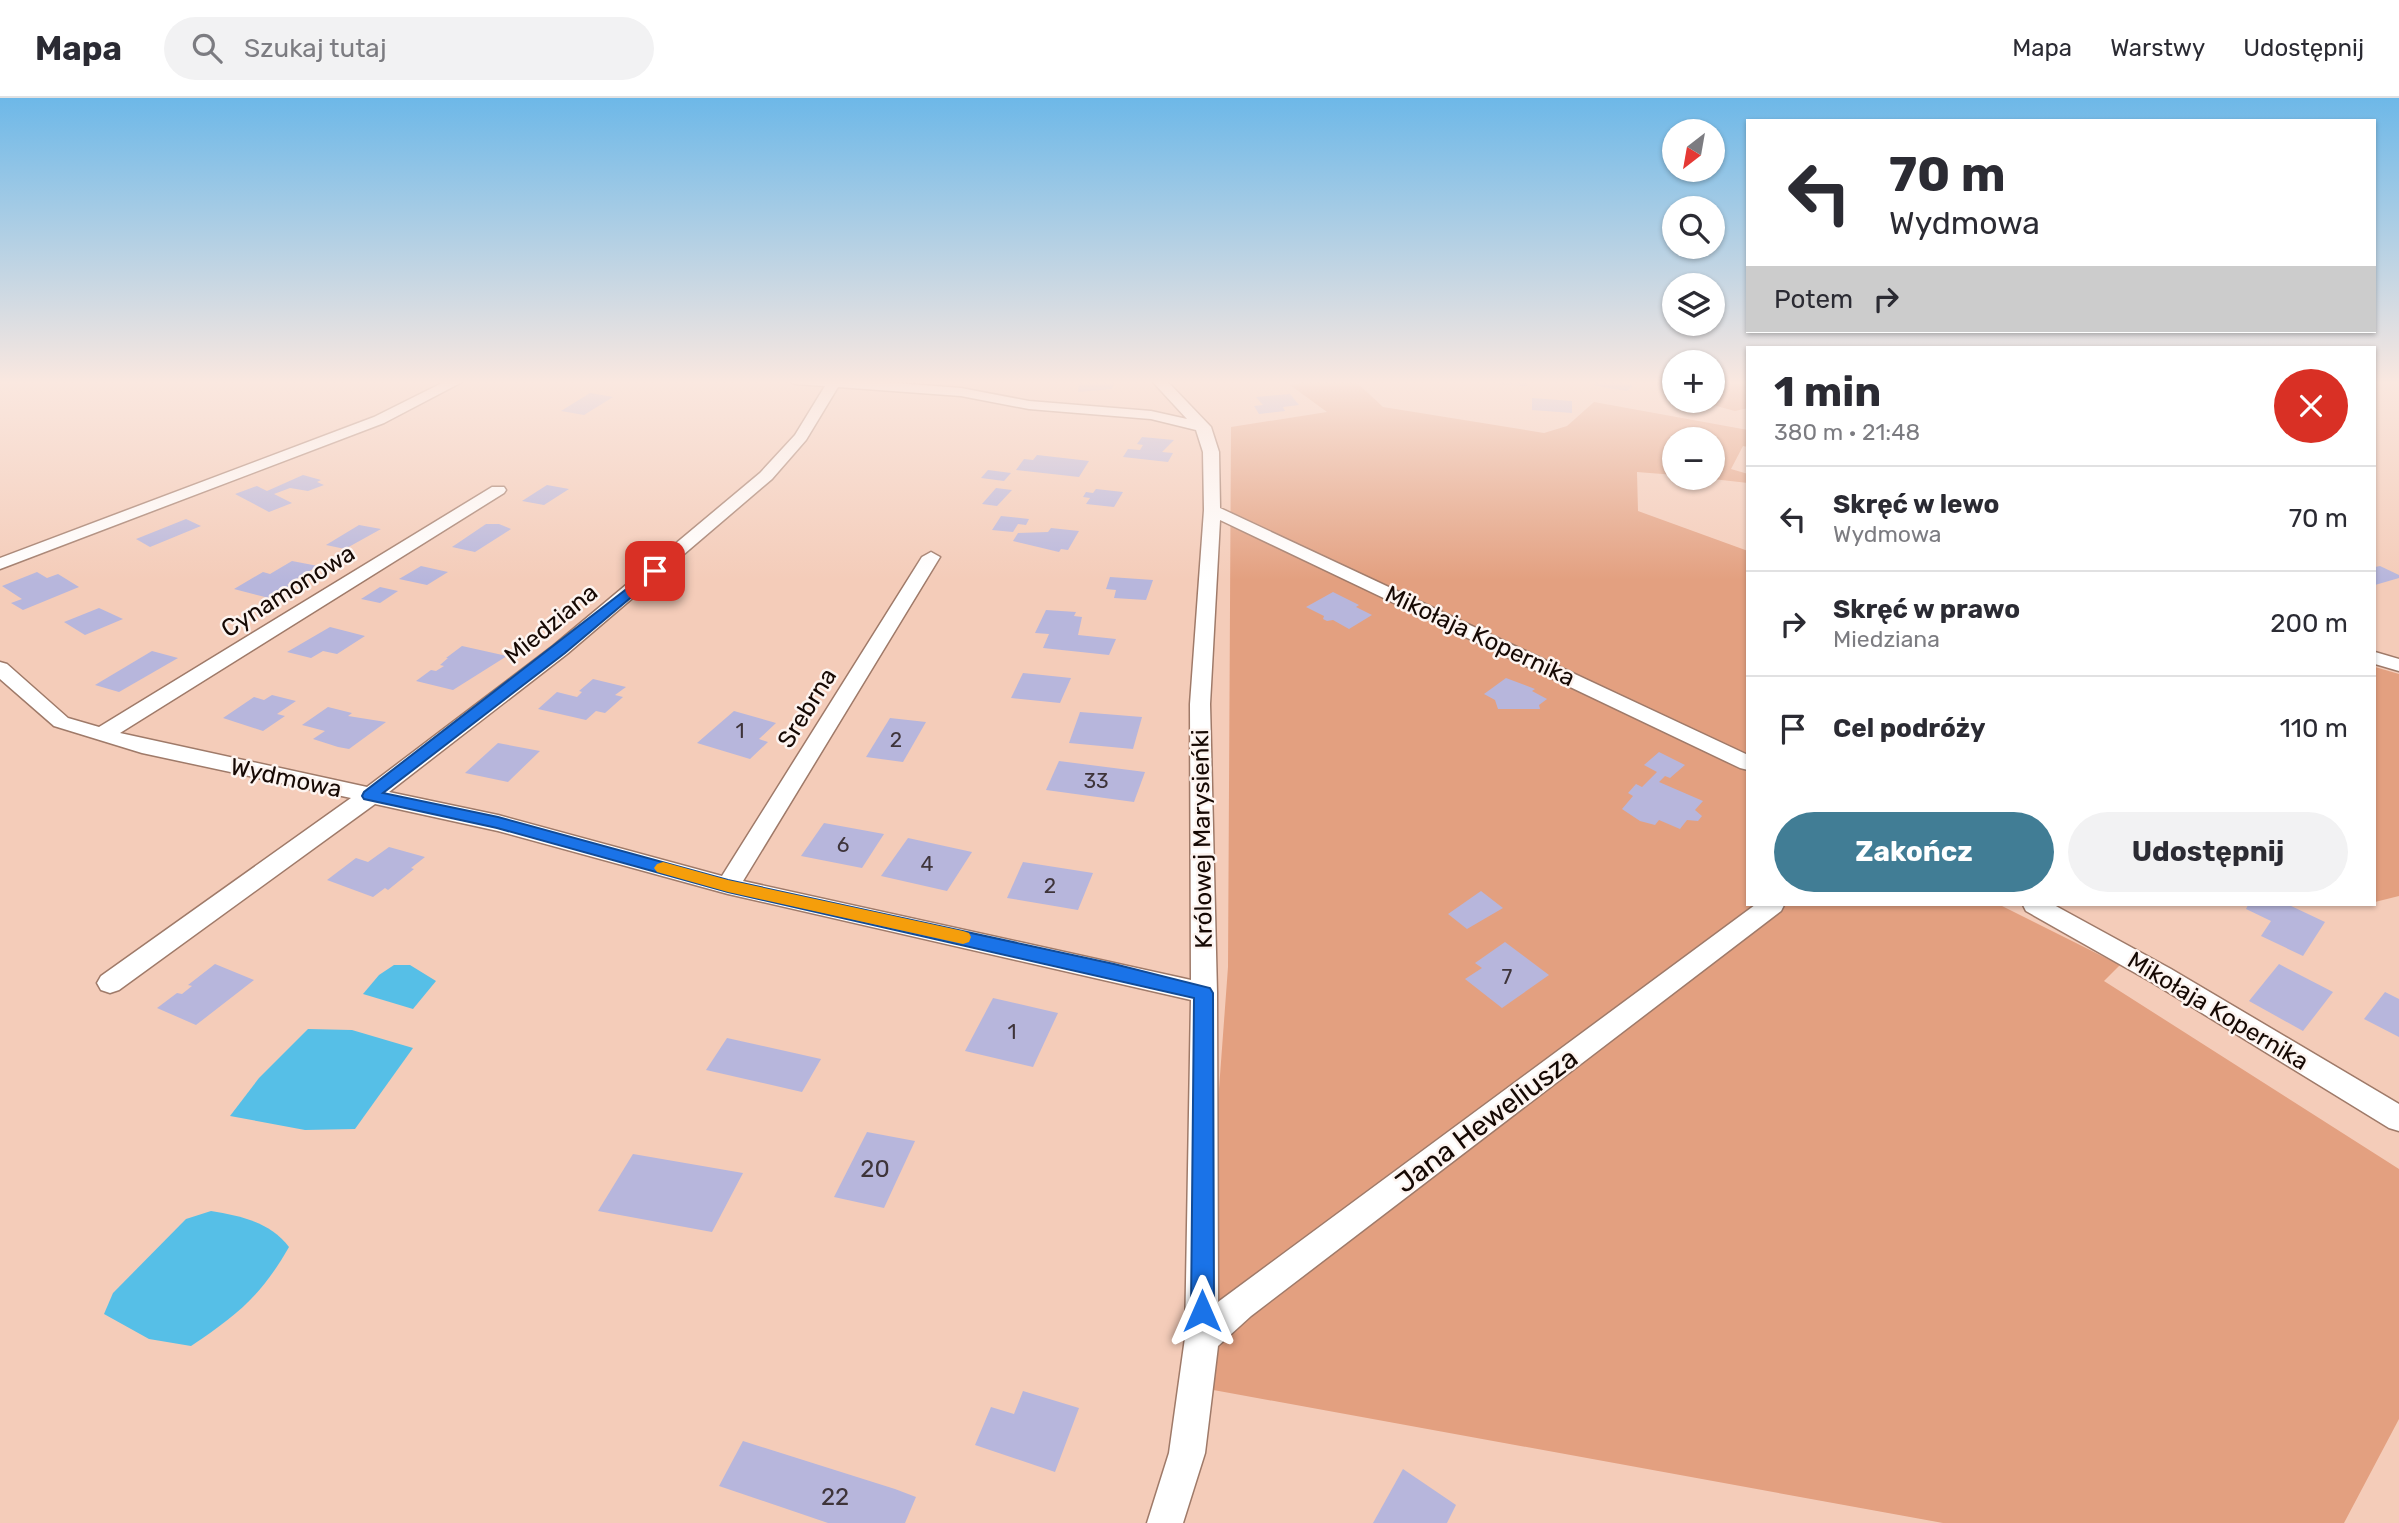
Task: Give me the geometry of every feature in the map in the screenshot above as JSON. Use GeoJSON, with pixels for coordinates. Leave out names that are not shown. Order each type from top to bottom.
{"type":"FeatureCollection","features":[{"type":"Feature","properties":{"kind":"street"},"geometry":{"type":"LineString","coordinates":[[0,564],[306,446]]}},
{"type":"Feature","properties":{"kind":"street","name":"Miedziana"},"geometry":{"type":"LineString","coordinates":[[110,983],[370,796],[560,650],[766,476],[792,446]]}},
{"type":"Feature","properties":{"kind":"street","name":"Królowej Marysieńki"},"geometry":{"type":"LineString","coordinates":[[1165,1523],[1187,1453],[1202,1338],[1204,993],[1200,704],[1212,510],[1209,446]]}},
{"type":"Feature","properties":{"kind":"street","name":"Cynamonowa"},"geometry":{"type":"LineString","coordinates":[[104,733],[498,490]]}},
{"type":"Feature","properties":{"kind":"street","name":"Mikołaja Kopernika"},"geometry":{"type":"LineString","coordinates":[[1212,510],[1746,762]]}},
{"type":"Feature","properties":{"kind":"street","name":"Srebrna"},"geometry":{"type":"LineString","coordinates":[[728,886],[932,557]]}},
{"type":"Feature","properties":{"kind":"street"},"geometry":{"type":"LineString","coordinates":[[2376,659],[2399,665]]}},
{"type":"Feature","properties":{"kind":"street","name":"Wydmowa"},"geometry":{"type":"LineString","coordinates":[[0,668],[61,722],[104,733],[142,747],[498,822],[728,886],[1204,993]]}},
{"type":"Feature","properties":{"kind":"street","name":"Jana Heweliusza"},"geometry":{"type":"LineString","coordinates":[[1202,1338],[1239,1305],[1771,906]]}},
{"type":"Feature","properties":{"kind":"street","name":"Mikołaja Kopernika"},"geometry":{"type":"LineString","coordinates":[[2037,906],[2162,976],[2399,1119]]}},
{"type":"Feature","properties":{"kind":"shaded area"},"geometry":{"type":"Polygon","coordinates":[[[1231,446],[1662,446],[1662,474],[1637,472],[1638,511],[1746,550],[1746,906],[2002,906],[2120,965],[2104,981],[2399,1169],[2399,1419],[2344,1523],[1943,1523],[1197,1387],[1228,967],[1231,446]]]}},
{"type":"Feature","properties":{"kind":"shaded area"},"geometry":{"type":"Polygon","coordinates":[[[1725,446],[1743,446],[1731,469],[1746,473],[1746,483],[1725,480],[1725,446]]]}},
{"type":"Feature","properties":{"kind":"shaded area"},"geometry":{"type":"Polygon","coordinates":[[[2376,667],[2399,674],[2399,896],[2376,902],[2376,667]]]}},
{"type":"Feature","properties":{"kind":"water"},"geometry":{"type":"Polygon","coordinates":[[[394,965],[410,965],[436,981],[413,1009],[363,994],[379,975],[394,965]]]}},
{"type":"Feature","properties":{"kind":"water"},"geometry":{"type":"Polygon","coordinates":[[[308,1029],[352,1030],[413,1048],[355,1129],[305,1130],[230,1116],[259,1078],[308,1029]]]}},
{"type":"Feature","properties":{"kind":"water"},"geometry":{"type":"Polygon","coordinates":[[[211,1211],[244,1218],[264,1226],[289,1247],[268,1279],[247,1303],[191,1346],[149,1339],[104,1314],[113,1293],[186,1219],[211,1211]]]}},
{"type":"Feature","properties":{"kind":"building"},"geometry":{"type":"Polygon","coordinates":[[[1142,446],[1168,446],[1162,452],[1173,453],[1168,462],[1123,457],[1128,449],[1140,450],[1142,446]]]}},
{"type":"Feature","properties":{"kind":"building"},"geometry":{"type":"Polygon","coordinates":[[[1037,455],[1089,461],[1079,477],[1016,470],[1024,459],[1033,460],[1037,455]]]}},
{"type":"Feature","properties":{"kind":"building"},"geometry":{"type":"Polygon","coordinates":[[[988,470],[1011,473],[1004,481],[981,478],[988,470]]]}},
{"type":"Feature","properties":{"kind":"building"},"geometry":{"type":"Polygon","coordinates":[[[303,475],[321,480],[317,482],[324,485],[308,491],[290,488],[274,494],[292,503],[269,512],[235,494],[257,486],[267,491],[303,475]]]}},
{"type":"Feature","properties":{"kind":"building"},"geometry":{"type":"Polygon","coordinates":[[[547,485],[569,489],[544,505],[522,501],[547,485]]]}},
{"type":"Feature","properties":{"kind":"building"},"geometry":{"type":"Polygon","coordinates":[[[996,488],[1012,490],[997,506],[982,504],[996,488]]]}},
{"type":"Feature","properties":{"kind":"building"},"geometry":{"type":"Polygon","coordinates":[[[1096,489],[1123,492],[1114,507],[1086,504],[1090,498],[1083,497],[1086,492],[1093,493],[1096,489]]]}},
{"type":"Feature","properties":{"kind":"building"},"geometry":{"type":"Polygon","coordinates":[[[1001,516],[1029,519],[1026,525],[1018,524],[1013,532],[992,530],[1001,516]]]}},
{"type":"Feature","properties":{"kind":"building"},"geometry":{"type":"Polygon","coordinates":[[[186,519],[201,526],[150,547],[136,539],[186,519]]]}},
{"type":"Feature","properties":{"kind":"building"},"geometry":{"type":"Polygon","coordinates":[[[486,524],[499,524],[511,529],[475,552],[452,547],[486,524]]]}},
{"type":"Feature","properties":{"kind":"building"},"geometry":{"type":"Polygon","coordinates":[[[359,525],[381,529],[345,549],[326,545],[359,525]]]}},
{"type":"Feature","properties":{"kind":"building"},"geometry":{"type":"Polygon","coordinates":[[[1051,528],[1079,531],[1068,550],[1061,549],[1059,552],[1013,541],[1018,533],[1048,532],[1051,528]]]}},
{"type":"Feature","properties":{"kind":"building"},"geometry":{"type":"Polygon","coordinates":[[[292,561],[318,566],[287,585],[293,586],[273,599],[234,589],[263,572],[270,574],[292,561]]]}},
{"type":"Feature","properties":{"kind":"building"},"geometry":{"type":"Polygon","coordinates":[[[421,566],[448,572],[427,585],[399,579],[421,566]]]}},
{"type":"Feature","properties":{"kind":"building"},"geometry":{"type":"Polygon","coordinates":[[[2376,567],[2399,575],[2399,578],[2376,585],[2376,567]]]}},
{"type":"Feature","properties":{"kind":"building"},"geometry":{"type":"Polygon","coordinates":[[[37,572],[47,578],[58,574],[79,587],[23,610],[11,603],[22,599],[2,586],[37,572]]]}},
{"type":"Feature","properties":{"kind":"building"},"geometry":{"type":"Polygon","coordinates":[[[1110,577],[1153,580],[1146,600],[1114,598],[1116,590],[1106,589],[1110,577]]]}},
{"type":"Feature","properties":{"kind":"building"},"geometry":{"type":"Polygon","coordinates":[[[380,587],[398,591],[380,603],[361,599],[380,587]]]}},
{"type":"Feature","properties":{"kind":"building"},"geometry":{"type":"Polygon","coordinates":[[[1333,592],[1372,615],[1349,629],[1333,620],[1323,619],[1324,616],[1306,607],[1333,592]]]}},
{"type":"Feature","properties":{"kind":"building"},"geometry":{"type":"Polygon","coordinates":[[[99,608],[123,619],[85,635],[64,622],[99,608]]]}},
{"type":"Feature","properties":{"kind":"building"},"geometry":{"type":"Polygon","coordinates":[[[1046,610],[1076,612],[1074,616],[1082,617],[1078,635],[1116,639],[1109,655],[1043,648],[1049,634],[1035,633],[1046,610]]]}},
{"type":"Feature","properties":{"kind":"building"},"geometry":{"type":"Polygon","coordinates":[[[330,627],[365,636],[337,654],[323,651],[311,658],[287,652],[330,627]]]}},
{"type":"Feature","properties":{"kind":"building"},"geometry":{"type":"Polygon","coordinates":[[[462,646],[507,656],[453,690],[416,681],[431,670],[436,671],[444,666],[440,665],[462,646]]]}},
{"type":"Feature","properties":{"kind":"building"},"geometry":{"type":"Polygon","coordinates":[[[152,651],[178,658],[119,692],[95,685],[152,651]]]}},
{"type":"Feature","properties":{"kind":"building"},"geometry":{"type":"Polygon","coordinates":[[[1023,673],[1071,678],[1060,703],[1011,698],[1023,673]]]}},
{"type":"Feature","properties":{"kind":"building"},"geometry":{"type":"Polygon","coordinates":[[[1506,678],[1535,689],[1532,691],[1547,699],[1539,705],[1540,709],[1498,709],[1495,700],[1484,694],[1506,678]]]}},
{"type":"Feature","properties":{"kind":"building"},"geometry":{"type":"Polygon","coordinates":[[[593,679],[626,687],[615,695],[623,697],[605,713],[596,711],[586,720],[538,709],[557,692],[577,697],[582,692],[579,691],[593,679]]]}},
{"type":"Feature","properties":{"kind":"building"},"geometry":{"type":"Polygon","coordinates":[[[272,695],[296,701],[277,714],[285,716],[263,731],[223,718],[254,697],[264,700],[272,695]]]}},
{"type":"Feature","properties":{"kind":"building"},"geometry":{"type":"Polygon","coordinates":[[[328,707],[352,713],[348,716],[386,722],[349,749],[338,747],[313,739],[325,731],[302,725],[328,707]]]}},
{"type":"Feature","properties":{"kind":"building"},"geometry":{"type":"Polygon","coordinates":[[[734,711],[776,723],[759,739],[768,742],[750,759],[697,743],[734,711]]]}},
{"type":"Feature","properties":{"kind":"building"},"geometry":{"type":"Polygon","coordinates":[[[1080,712],[1142,717],[1133,749],[1069,743],[1080,712]]]}},
{"type":"Feature","properties":{"kind":"building"},"geometry":{"type":"Polygon","coordinates":[[[890,718],[926,722],[903,762],[866,757],[890,718]]]}},
{"type":"Feature","properties":{"kind":"building"},"geometry":{"type":"Polygon","coordinates":[[[498,743],[540,751],[508,782],[465,773],[498,743]]]}},
{"type":"Feature","properties":{"kind":"building"},"geometry":{"type":"Polygon","coordinates":[[[1659,752],[1685,765],[1670,778],[1665,776],[1659,782],[1703,801],[1695,810],[1702,816],[1698,821],[1687,820],[1680,829],[1659,820],[1655,825],[1640,821],[1622,809],[1633,796],[1628,793],[1636,784],[1642,787],[1657,772],[1644,765],[1659,752]]]}},
{"type":"Feature","properties":{"kind":"building"},"geometry":{"type":"Polygon","coordinates":[[[1059,761],[1145,772],[1134,802],[1046,790],[1059,761]]]}},
{"type":"Feature","properties":{"kind":"building"},"geometry":{"type":"Polygon","coordinates":[[[824,823],[884,834],[862,868],[801,856],[824,823]]]}},
{"type":"Feature","properties":{"kind":"building"},"geometry":{"type":"Polygon","coordinates":[[[908,838],[972,852],[947,891],[881,876],[908,838]]]}},
{"type":"Feature","properties":{"kind":"building"},"geometry":{"type":"Polygon","coordinates":[[[389,847],[425,857],[388,890],[385,888],[373,897],[327,880],[356,858],[368,862],[389,847]]]}},
{"type":"Feature","properties":{"kind":"building"},"geometry":{"type":"Polygon","coordinates":[[[1023,862],[1093,873],[1078,910],[1007,898],[1023,862]]]}},
{"type":"Feature","properties":{"kind":"building"},"geometry":{"type":"Polygon","coordinates":[[[1481,891],[1503,908],[1467,929],[1448,914],[1481,891]]]}},
{"type":"Feature","properties":{"kind":"building"},"geometry":{"type":"Polygon","coordinates":[[[2248,906],[2291,906],[2325,922],[2303,956],[2261,936],[2271,921],[2246,909],[2248,906]]]}},
{"type":"Feature","properties":{"kind":"building"},"geometry":{"type":"Polygon","coordinates":[[[1505,942],[1549,975],[1502,1008],[1465,979],[1482,968],[1475,963],[1505,942]]]}},
{"type":"Feature","properties":{"kind":"building"},"geometry":{"type":"Polygon","coordinates":[[[215,964],[254,980],[196,1025],[157,1008],[177,993],[182,994],[192,986],[188,985],[215,964]]]}},
{"type":"Feature","properties":{"kind":"building"},"geometry":{"type":"Polygon","coordinates":[[[2279,964],[2333,992],[2303,1031],[2249,1001],[2279,964]]]}},
{"type":"Feature","properties":{"kind":"building"},"geometry":{"type":"Polygon","coordinates":[[[2385,992],[2399,999],[2399,1037],[2364,1019],[2385,992]]]}},
{"type":"Feature","properties":{"kind":"building"},"geometry":{"type":"Polygon","coordinates":[[[993,998],[1058,1013],[1033,1067],[965,1051],[993,998]]]}},
{"type":"Feature","properties":{"kind":"building"},"geometry":{"type":"Polygon","coordinates":[[[727,1038],[821,1059],[802,1092],[706,1070],[727,1038]]]}},
{"type":"Feature","properties":{"kind":"building"},"geometry":{"type":"Polygon","coordinates":[[[867,1132],[915,1141],[884,1208],[834,1197],[867,1132]]]}},
{"type":"Feature","properties":{"kind":"building"},"geometry":{"type":"Polygon","coordinates":[[[633,1154],[743,1173],[712,1232],[598,1211],[633,1154]]]}},
{"type":"Feature","properties":{"kind":"building"},"geometry":{"type":"Polygon","coordinates":[[[1023,1391],[1079,1408],[1055,1472],[975,1445],[991,1407],[1014,1414],[1023,1391]]]}},
{"type":"Feature","properties":{"kind":"building"},"geometry":{"type":"Polygon","coordinates":[[[743,1441],[916,1497],[905,1523],[828,1523],[719,1486],[743,1441]]]}},
{"type":"Feature","properties":{"kind":"building"},"geometry":{"type":"Polygon","coordinates":[[[1403,1469],[1456,1505],[1447,1523],[1373,1523],[1403,1469]]]}},
{"type":"Feature","properties":{"kind":"slow traffic"},"geometry":{"type":"LineString","coordinates":[[663,868],[728,886],[963,937]]}},
{"type":"Feature","properties":{"kind":"route"},"geometry":{"type":"LineString","coordinates":[[655,571],[560,650],[370,796],[498,822],[728,886],[1204,993],[1202,1311]]}}]}
